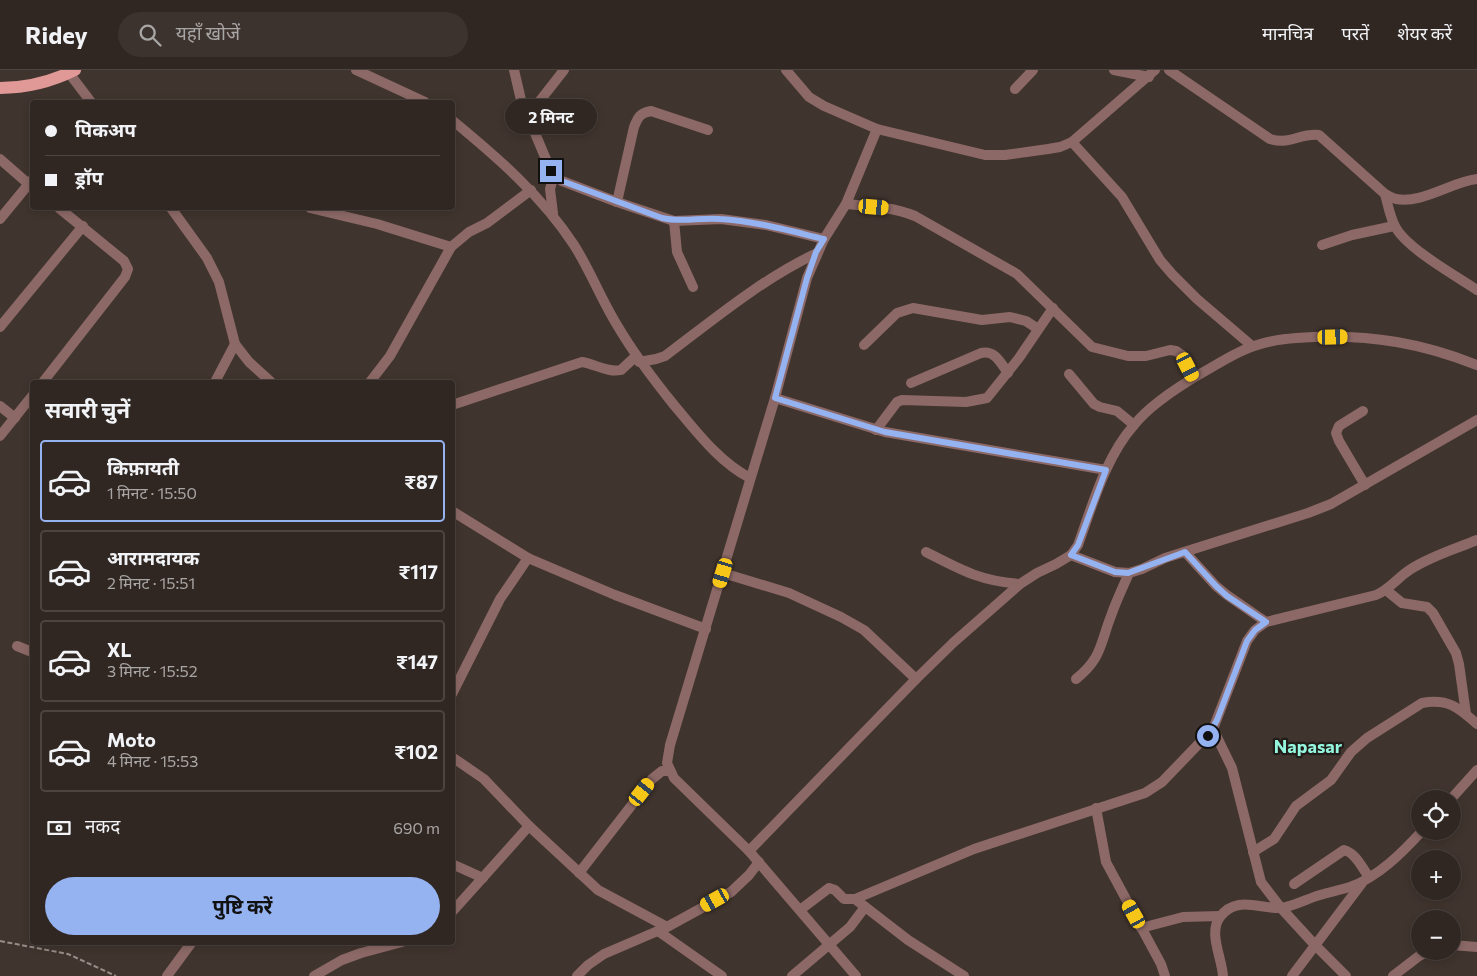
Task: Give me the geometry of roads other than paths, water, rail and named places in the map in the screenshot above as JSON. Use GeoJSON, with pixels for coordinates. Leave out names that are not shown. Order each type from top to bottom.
{"type":"FeatureCollection","features":[{"type":"Feature","properties":{"kind":"main road"},"geometry":{"type":"LineString","coordinates":[[0,88],[33,86],[52,81],[72,72]]}},
{"type":"Feature","properties":{"kind":"street"},"geometry":{"type":"LineString","coordinates":[[356,70],[421,100]]}},
{"type":"Feature","properties":{"kind":"street"},"geometry":{"type":"LineString","coordinates":[[514,70],[521,100],[554,175],[562,181],[674,221],[705,218],[730,220],[824,239]]}},
{"type":"Feature","properties":{"kind":"street"},"geometry":{"type":"LineString","coordinates":[[528,116],[564,70]]}},
{"type":"Feature","properties":{"kind":"street"},"geometry":{"type":"LineString","coordinates":[[786,70],[809,97],[824,106],[877,129],[984,155],[1005,155],[1048,149],[1072,142],[1152,73]]}},
{"type":"Feature","properties":{"kind":"street"},"geometry":{"type":"LineString","coordinates":[[1015,89],[1033,70]]}},
{"type":"Feature","properties":{"kind":"street"},"geometry":{"type":"LineString","coordinates":[[1114,70],[1152,73]]}},
{"type":"Feature","properties":{"kind":"street"},"geometry":{"type":"LineString","coordinates":[[1170,70],[1270,138],[1288,141],[1309,134],[1319,135],[1385,194],[1395,199],[1424,196],[1459,183],[1477,179]]}},
{"type":"Feature","properties":{"kind":"street"},"geometry":{"type":"LineString","coordinates":[[72,72],[90,100]]}},
{"type":"Feature","properties":{"kind":"street"},"geometry":{"type":"LineString","coordinates":[[617,202],[634,127],[642,113],[651,111],[708,130]]}},
{"type":"Feature","properties":{"kind":"street"},"geometry":{"type":"LineString","coordinates":[[455,123],[531,190],[553,216],[574,245],[616,324],[638,359],[696,431],[736,471],[750,478]]}},
{"type":"Feature","properties":{"kind":"street"},"geometry":{"type":"LineString","coordinates":[[855,975],[749,851],[680,784],[670,771],[667,755],[775,398],[807,278],[816,252],[846,204],[877,129]]}},
{"type":"Feature","properties":{"kind":"street"},"geometry":{"type":"LineString","coordinates":[[1072,142],[1122,198],[1160,260],[1172,274],[1252,346]]}},
{"type":"Feature","properties":{"kind":"street"},"geometry":{"type":"LineString","coordinates":[[0,159],[30,183]]}},
{"type":"Feature","properties":{"kind":"street"},"geometry":{"type":"LineString","coordinates":[[553,216],[550,189],[554,175]]}},
{"type":"Feature","properties":{"kind":"street"},"geometry":{"type":"LineString","coordinates":[[0,219],[30,185]]}},
{"type":"Feature","properties":{"kind":"street"},"geometry":{"type":"LineString","coordinates":[[372,380],[390,356],[451,247],[469,232],[487,223],[531,190]]}},
{"type":"Feature","properties":{"kind":"street"},"geometry":{"type":"LineString","coordinates":[[1385,194],[1394,226],[1402,237],[1412,246],[1477,290]]}},
{"type":"Feature","properties":{"kind":"street"},"geometry":{"type":"LineString","coordinates":[[846,204],[889,208],[915,216],[1017,274],[1092,347],[1128,356],[1146,356],[1170,350],[1176,351],[1182,355],[1193,378]]}},
{"type":"Feature","properties":{"kind":"street"},"geometry":{"type":"LineString","coordinates":[[45,380],[125,277],[128,269],[124,261],[62,210]]}},
{"type":"Feature","properties":{"kind":"street"},"geometry":{"type":"LineString","coordinates":[[172,210],[207,258],[220,282],[236,344],[249,362],[269,380]]}},
{"type":"Feature","properties":{"kind":"street"},"geometry":{"type":"LineString","coordinates":[[318,210],[377,224],[451,247]]}},
{"type":"Feature","properties":{"kind":"street"},"geometry":{"type":"LineString","coordinates":[[674,221],[677,252],[693,287]]}},
{"type":"Feature","properties":{"kind":"street"},"geometry":{"type":"LineString","coordinates":[[0,327],[83,226]]}},
{"type":"Feature","properties":{"kind":"street"},"geometry":{"type":"LineString","coordinates":[[1322,245],[1352,235],[1394,226]]}},
{"type":"Feature","properties":{"kind":"street"},"geometry":{"type":"LineString","coordinates":[[455,404],[582,362],[608,370],[620,370],[638,359],[656,359],[665,356],[764,282],[788,266],[816,252]]}},
{"type":"Feature","properties":{"kind":"street"},"geometry":{"type":"LineString","coordinates":[[864,345],[897,313],[913,308],[982,320],[1010,318],[1026,322],[1038,329]]}},
{"type":"Feature","properties":{"kind":"street"},"geometry":{"type":"LineString","coordinates":[[876,430],[897,402],[902,400],[966,402],[986,398],[1008,373],[1053,308]]}},
{"type":"Feature","properties":{"kind":"street"},"geometry":{"type":"LineString","coordinates":[[749,851],[916,679],[1020,584],[1036,573],[1071,555],[1078,545],[1106,470],[1134,424],[1147,411],[1193,378],[1252,346],[1281,339],[1360,337],[1410,344],[1477,365]]}},
{"type":"Feature","properties":{"kind":"street"},"geometry":{"type":"LineString","coordinates":[[216,380],[236,344]]}},
{"type":"Feature","properties":{"kind":"street"},"geometry":{"type":"LineString","coordinates":[[910,383],[981,353],[988,352],[993,353],[1008,373]]}},
{"type":"Feature","properties":{"kind":"street"},"geometry":{"type":"LineString","coordinates":[[1069,374],[1094,404],[1117,411],[1134,424]]}},
{"type":"Feature","properties":{"kind":"street"},"geometry":{"type":"LineString","coordinates":[[775,398],[876,430],[1106,470]]}},
{"type":"Feature","properties":{"kind":"street"},"geometry":{"type":"LineString","coordinates":[[0,436],[30,399]]}},
{"type":"Feature","properties":{"kind":"street"},"geometry":{"type":"LineString","coordinates":[[0,406],[15,418]]}},
{"type":"Feature","properties":{"kind":"street"},"geometry":{"type":"LineString","coordinates":[[1363,411],[1338,426],[1336,433],[1366,485]]}},
{"type":"Feature","properties":{"kind":"street"},"geometry":{"type":"LineString","coordinates":[[1071,555],[1115,572],[1128,573],[1185,552],[1331,504],[1477,420]]}},
{"type":"Feature","properties":{"kind":"street"},"geometry":{"type":"LineString","coordinates":[[455,513],[528,558],[615,595],[706,629]]}},
{"type":"Feature","properties":{"kind":"street"},"geometry":{"type":"LineString","coordinates":[[800,910],[829,888],[835,890],[844,899],[855,899],[974,849],[1145,793],[1175,769],[1213,729],[1247,641],[1255,630],[1266,622],[1376,595],[1386,590],[1410,570],[1425,561],[1477,540]]}},
{"type":"Feature","properties":{"kind":"street"},"geometry":{"type":"LineString","coordinates":[[926,552],[979,578],[1020,584]]}},
{"type":"Feature","properties":{"kind":"street"},"geometry":{"type":"LineString","coordinates":[[1185,552],[1227,596],[1266,622]]}},
{"type":"Feature","properties":{"kind":"street"},"geometry":{"type":"LineString","coordinates":[[455,680],[500,599],[528,558]]}},
{"type":"Feature","properties":{"kind":"street"},"geometry":{"type":"LineString","coordinates":[[723,573],[789,593],[841,617],[864,630],[916,679]]}},
{"type":"Feature","properties":{"kind":"street"},"geometry":{"type":"LineString","coordinates":[[1076,678],[1088,669],[1098,653],[1128,573]]}},
{"type":"Feature","properties":{"kind":"street"},"geometry":{"type":"LineString","coordinates":[[1386,590],[1402,603],[1427,607],[1433,613],[1456,653],[1466,714]]}},
{"type":"Feature","properties":{"kind":"street"},"geometry":{"type":"LineString","coordinates":[[16,646],[30,651]]}},
{"type":"Feature","properties":{"kind":"street"},"geometry":{"type":"LineString","coordinates":[[1253,852],[1274,839],[1296,806],[1331,780],[1351,752],[1367,738],[1422,703],[1432,701],[1453,705],[1477,724]]}},
{"type":"Feature","properties":{"kind":"street"},"geometry":{"type":"LineString","coordinates":[[1213,729],[1232,768],[1261,882],[1281,908],[1346,976]]}},
{"type":"Feature","properties":{"kind":"street"},"geometry":{"type":"LineString","coordinates":[[455,759],[484,779],[529,826],[598,890],[663,929],[722,976]]}},
{"type":"Feature","properties":{"kind":"street"},"geometry":{"type":"LineString","coordinates":[[1459,790],[1477,770]]}},
{"type":"Feature","properties":{"kind":"street"},"geometry":{"type":"LineString","coordinates":[[579,873],[652,779],[662,771],[670,771]]}},
{"type":"Feature","properties":{"kind":"street"},"geometry":{"type":"LineString","coordinates":[[1096,808],[1106,862],[1161,964],[1165,976]]}},
{"type":"Feature","properties":{"kind":"street"},"geometry":{"type":"LineString","coordinates":[[455,909],[529,826]]}},
{"type":"Feature","properties":{"kind":"street"},"geometry":{"type":"LineString","coordinates":[[1222,976],[1215,927],[1220,916],[1228,909],[1246,904],[1281,908],[1350,887],[1366,879],[1404,851],[1414,840]]}},
{"type":"Feature","properties":{"kind":"street"},"geometry":{"type":"LineString","coordinates":[[1294,884],[1344,850],[1349,851],[1355,858],[1366,879]]}},
{"type":"Feature","properties":{"kind":"street"},"geometry":{"type":"LineString","coordinates":[[577,976],[588,965],[604,954],[663,929],[731,892],[750,875],[759,862]]}},
{"type":"Feature","properties":{"kind":"street"},"geometry":{"type":"LineString","coordinates":[[455,865],[483,878]]}},
{"type":"Feature","properties":{"kind":"street"},"geometry":{"type":"LineString","coordinates":[[1292,976],[1314,944],[1366,879]]}},
{"type":"Feature","properties":{"kind":"street"},"geometry":{"type":"LineString","coordinates":[[855,899],[908,940],[964,976]]}},
{"type":"Feature","properties":{"kind":"street"},"geometry":{"type":"LineString","coordinates":[[792,976],[850,927],[865,907]]}},
{"type":"Feature","properties":{"kind":"street"},"geometry":{"type":"LineString","coordinates":[[1141,928],[1194,915],[1220,916]]}},
{"type":"Feature","properties":{"kind":"street"},"geometry":{"type":"LineString","coordinates":[[166,976],[190,945]]}},
{"type":"Feature","properties":{"kind":"street"},"geometry":{"type":"LineString","coordinates":[[314,976],[342,960],[391,945]]}},
{"type":"Feature","properties":{"kind":"street"},"geometry":{"type":"LineString","coordinates":[[1461,946],[1477,947]]}},
{"type":"Feature","properties":{"kind":"street"},"geometry":{"type":"LineString","coordinates":[[1393,976],[1413,960]]}},
{"type":"Feature","properties":{"kind":"district","name":"Napasar"},"geometry":{"type":"Point","coordinates":[1308,747]}}]}
